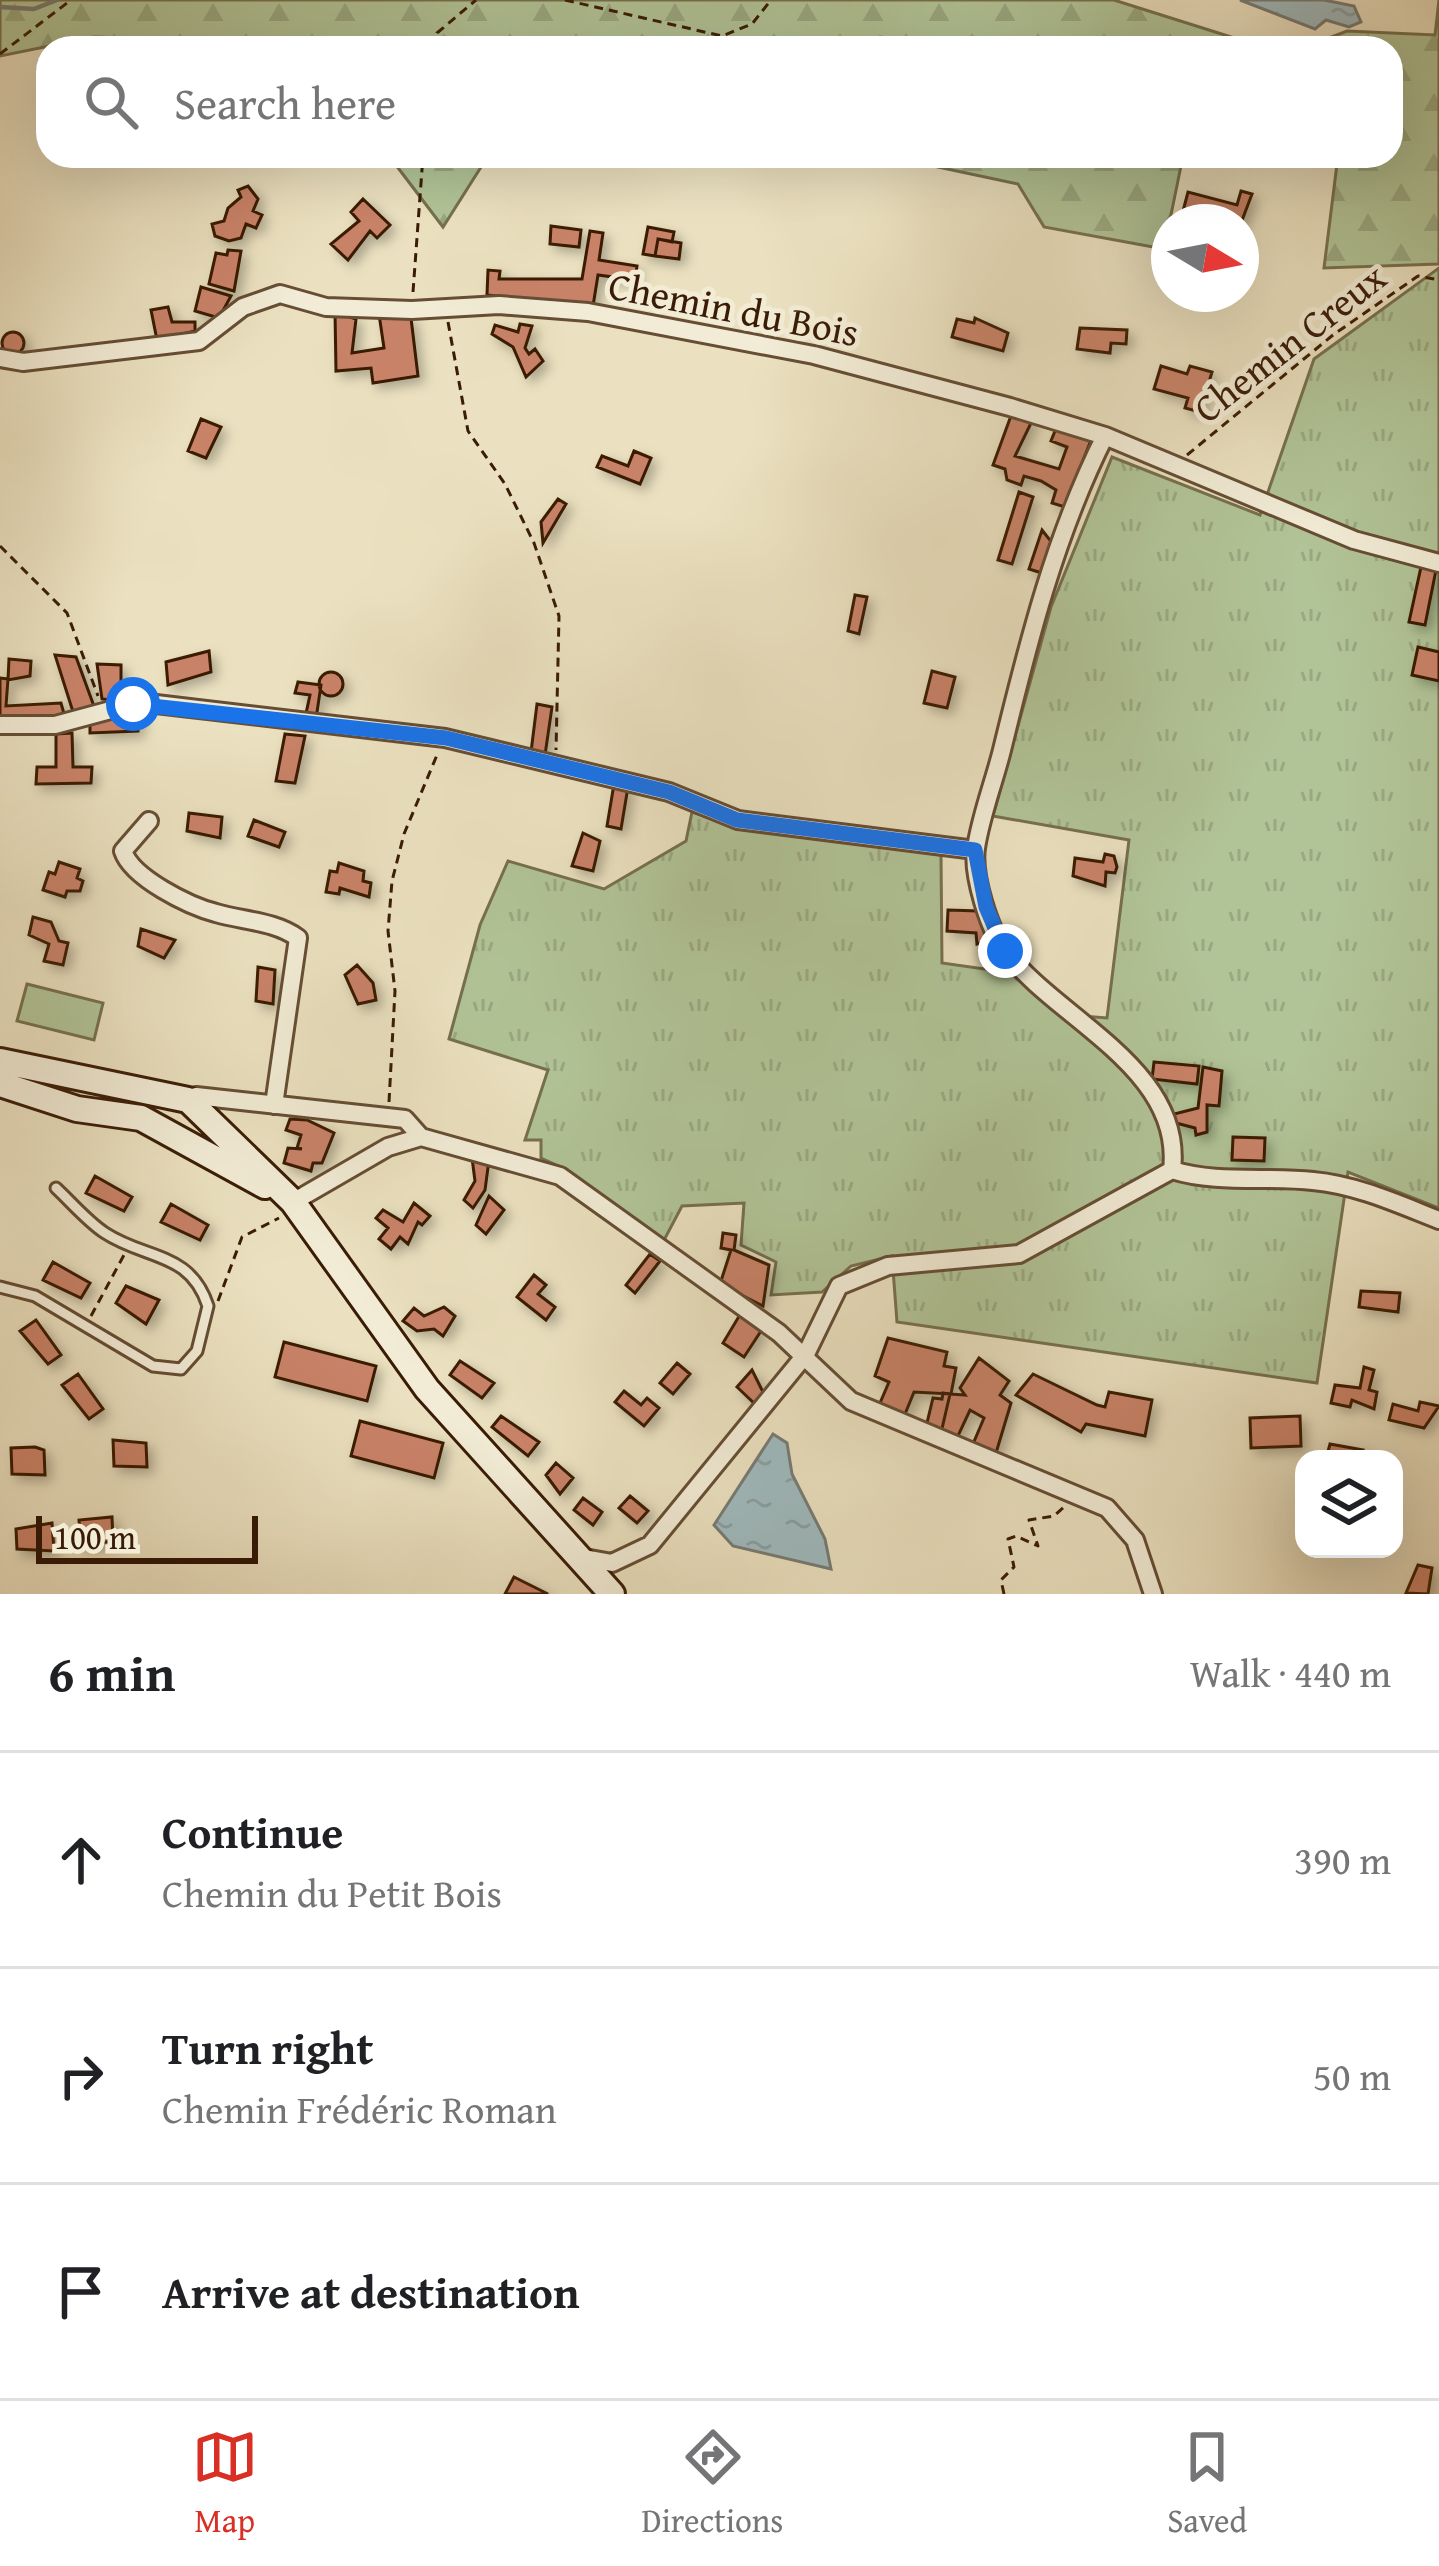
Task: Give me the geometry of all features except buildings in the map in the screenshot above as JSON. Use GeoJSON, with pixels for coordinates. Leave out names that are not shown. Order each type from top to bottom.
{"type":"FeatureCollection","features":[{"type":"Feature","properties":{"kind":"street","name":"Chemin du Bois"},"geometry":{"type":"LineString","coordinates":[[0,358],[23,362],[199,341],[243,308],[280,294],[326,307],[412,310],[499,305],[588,313],[873,368],[1106,436],[1354,540],[1439,563]]}},
{"type":"Feature","properties":{"kind":"street"},"geometry":{"type":"LineString","coordinates":[[1106,436],[1084,477],[1034,616],[975,850],[986,907],[1005,951],[1154,1093],[1174,1152],[1172,1170]]}},
{"type":"Feature","properties":{"kind":"street"},"geometry":{"type":"LineString","coordinates":[[0,725],[55,724],[103,710],[156,704],[446,738],[669,792],[737,820],[975,850]]}},
{"type":"Feature","properties":{"kind":"street"},"geometry":{"type":"LineString","coordinates":[[149,821],[123,850],[136,871],[210,912],[286,929],[298,938],[274,1105]]}},
{"type":"Feature","properties":{"kind":"street"},"geometry":{"type":"LineString","coordinates":[[0,1061],[188,1100],[405,1119],[421,1137]]}},
{"type":"Feature","properties":{"kind":"street"},"geometry":{"type":"LineString","coordinates":[[0,1084],[77,1108],[141,1118],[287,1205]]}},
{"type":"Feature","properties":{"kind":"street"},"geometry":{"type":"LineString","coordinates":[[188,1100],[287,1205],[427,1389],[612,1594]]}},
{"type":"Feature","properties":{"kind":"street"},"geometry":{"type":"LineString","coordinates":[[287,1205],[388,1147],[421,1137],[560,1176],[806,1354],[850,1401],[1107,1508],[1135,1540],[1153,1594]]}},
{"type":"Feature","properties":{"kind":"street"},"geometry":{"type":"LineString","coordinates":[[579,1557],[612,1563],[650,1544],[806,1354],[839,1286],[864,1271],[1019,1254],[1172,1170],[1193,1177],[1315,1181],[1370,1192],[1439,1220]]}},
{"type":"Feature","properties":{"kind":"lane"},"geometry":{"type":"LineString","coordinates":[[0,1287],[35,1296],[168,1371],[190,1362],[207,1313],[202,1288],[188,1270],[106,1234],[56,1188]]}},
{"type":"Feature","properties":{"kind":"path"},"geometry":{"type":"LineString","coordinates":[[0,54],[71,0]]}},
{"type":"Feature","properties":{"kind":"path"},"geometry":{"type":"LineString","coordinates":[[437,36],[476,0]]}},
{"type":"Feature","properties":{"kind":"path"},"geometry":{"type":"LineString","coordinates":[[565,0],[722,36],[752,24],[771,0]]}},
{"type":"Feature","properties":{"kind":"path"},"geometry":{"type":"LineString","coordinates":[[412,310],[422,168]]}},
{"type":"Feature","properties":{"kind":"path","name":"Chemin Creux"},"geometry":{"type":"LineString","coordinates":[[1176,464],[1333,334],[1418,276],[1439,280]]}},
{"type":"Feature","properties":{"kind":"path"},"geometry":{"type":"LineString","coordinates":[[446,309],[468,431],[505,484],[534,543],[559,616],[561,690],[554,765]]}},
{"type":"Feature","properties":{"kind":"path"},"geometry":{"type":"LineString","coordinates":[[0,546],[67,613],[103,710]]}},
{"type":"Feature","properties":{"kind":"path"},"geometry":{"type":"LineString","coordinates":[[387,1117],[395,991],[388,931],[392,880],[404,834],[446,738]]}},
{"type":"Feature","properties":{"kind":"path"},"geometry":{"type":"LineString","coordinates":[[207,1313],[214,1312],[242,1237],[272,1226],[287,1205]]}},
{"type":"Feature","properties":{"kind":"path"},"geometry":{"type":"LineString","coordinates":[[86,1325],[130,1243]]}},
{"type":"Feature","properties":{"kind":"path"},"geometry":{"type":"LineString","coordinates":[[1004,1594],[1001,1580],[1014,1567],[1008,1539],[1016,1536],[1038,1546],[1029,1520],[1060,1512],[1073,1490]]}},
{"type":"Feature","properties":{"kind":"green space"},"geometry":{"type":"Polygon","coordinates":[[[0,0],[1114,0],[1228,36],[36,36],[36,49],[0,56],[0,0]]]}},
{"type":"Feature","properties":{"kind":"green space"},"geometry":{"type":"Polygon","coordinates":[[[1439,0],[1439,264],[1324,268],[1336,168],[1403,168],[1403,36],[1334,36],[1347,31],[1435,35],[1439,0]]]}},
{"type":"Feature","properties":{"kind":"green space"},"geometry":{"type":"Polygon","coordinates":[[[398,168],[480,168],[443,227],[398,168]]]}},
{"type":"Feature","properties":{"kind":"green space"},"geometry":{"type":"Polygon","coordinates":[[[943,168],[1181,168],[1173,204],[1151,204],[1151,247],[1044,227],[1018,184],[943,168]]]}},
{"type":"Feature","properties":{"kind":"green space"},"geometry":{"type":"Polygon","coordinates":[[[1439,268],[1439,1208],[1348,1172],[1317,1383],[897,1322],[892,1256],[851,1266],[822,1292],[771,1295],[776,1262],[741,1245],[744,1203],[682,1206],[662,1244],[565,1169],[541,1158],[541,1140],[525,1140],[548,1070],[449,1039],[480,925],[508,861],[604,889],[686,841],[692,812],[739,827],[941,855],[942,963],[1020,974],[1070,1015],[1107,1018],[1129,840],[993,816],[1051,607],[1112,457],[1260,515],[1314,359],[1439,268]]]}},
{"type":"Feature","properties":{"kind":"green space"},"geometry":{"type":"Polygon","coordinates":[[[27,984],[103,1003],[94,1040],[17,1021],[27,984]]]}},
{"type":"Feature","properties":{"kind":"water"},"geometry":{"type":"Polygon","coordinates":[[[1240,0],[1324,0],[1354,6],[1361,22],[1349,27],[1326,20],[1315,29],[1240,0]]]}},
{"type":"Feature","properties":{"kind":"water"},"geometry":{"type":"Polygon","coordinates":[[[773,1434],[787,1443],[792,1474],[825,1539],[831,1569],[733,1546],[714,1525],[773,1434]]]}},
{"type":"Feature","properties":{"kind":"waterway"},"geometry":{"type":"LineString","coordinates":[[0,7],[34,9],[57,0]]}},
{"type":"Feature","properties":{"kind":"route"},"geometry":{"type":"LineString","coordinates":[[133,704],[446,738],[669,792],[737,820],[975,850],[986,907],[1005,951]]}}]}
